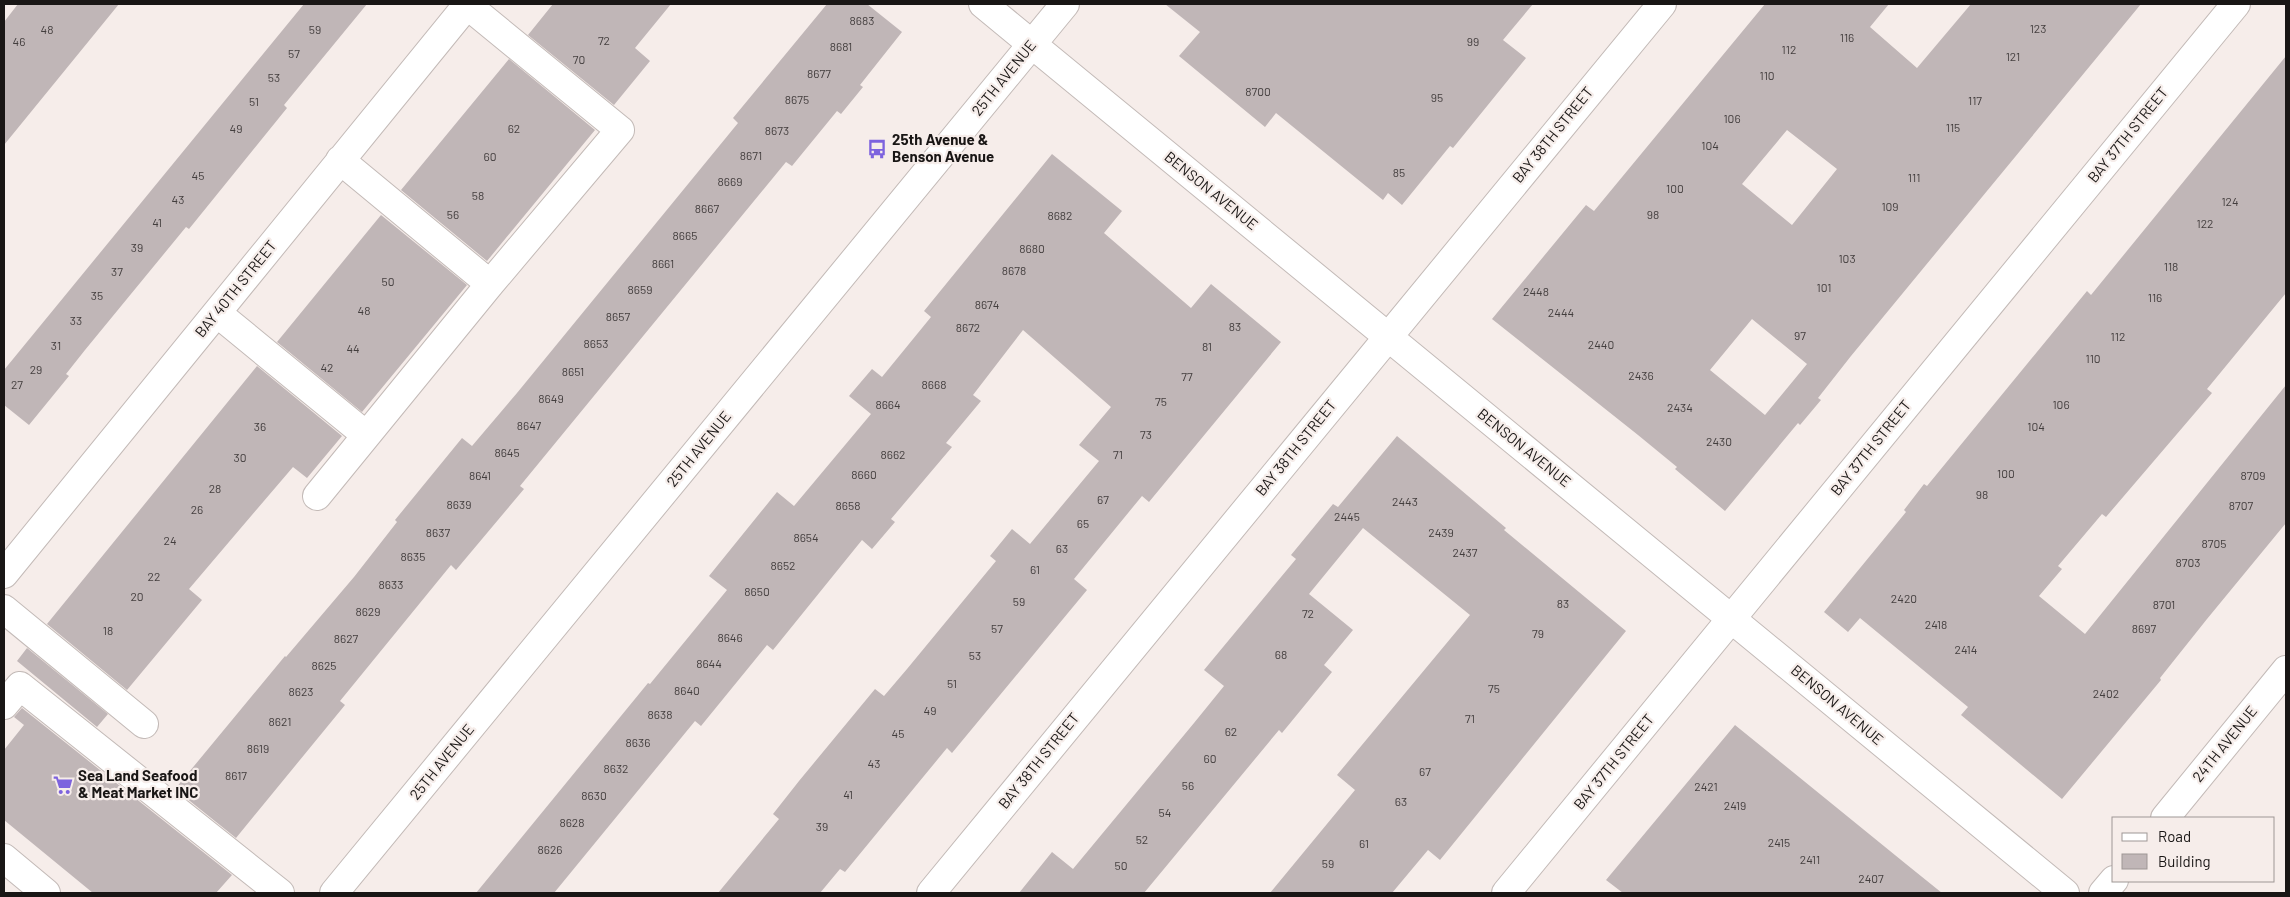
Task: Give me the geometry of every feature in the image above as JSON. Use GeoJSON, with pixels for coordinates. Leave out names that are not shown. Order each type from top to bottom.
{"type":"FeatureCollection","features":[{"type":"Feature","properties":{"kind":"street","name":"BAY 40TH STREET"},"geometry":{"type":"LineString","coordinates":[[4,574],[468,4]]}},
{"type":"Feature","properties":{"kind":"street"},"geometry":{"type":"LineString","coordinates":[[317,496],[490,284],[620,130],[468,4]]}},
{"type":"Feature","properties":{"kind":"street","name":"BENSON AVENUE"},"geometry":{"type":"LineString","coordinates":[[983,4],[1732,618],[2064,893]]}},
{"type":"Feature","properties":{"kind":"street","name":"25TH AVENUE"},"geometry":{"type":"LineString","coordinates":[[334,893],[1064,4]]}},
{"type":"Feature","properties":{"kind":"street","name":"BAY 38TH STREET"},"geometry":{"type":"LineString","coordinates":[[931,893],[1662,4]]}},
{"type":"Feature","properties":{"kind":"street","name":"BAY 37TH STREET"},"geometry":{"type":"LineString","coordinates":[[1506,893],[2236,4]]}},
{"type":"Feature","properties":{"kind":"street"},"geometry":{"type":"LineString","coordinates":[[340,160],[490,284]]}},
{"type":"Feature","properties":{"kind":"street"},"geometry":{"type":"LineString","coordinates":[[217,313],[366,435]]}},
{"type":"Feature","properties":{"kind":"street"},"geometry":{"type":"LineString","coordinates":[[4,609],[144,724]]}},
{"type":"Feature","properties":{"kind":"street","name":"24TH AVENUE"},"geometry":{"type":"LineString","coordinates":[[2166,817],[2286,670]]}},
{"type":"Feature","properties":{"kind":"street"},"geometry":{"type":"LineString","coordinates":[[5,701],[20,686],[280,893]]}},
{"type":"Feature","properties":{"kind":"street"},"geometry":{"type":"LineString","coordinates":[[4,858],[46,893]]}},
{"type":"Feature","properties":{"kind":"street"},"geometry":{"type":"LineString","coordinates":[[2103,893],[2112,882]]}},
{"type":"Feature","properties":{"kind":"building"},"geometry":{"type":"Polygon","coordinates":[[[18,4],[119,4],[4,145],[4,22],[18,4]]]}},
{"type":"Feature","properties":{"kind":"building"},"geometry":{"type":"Polygon","coordinates":[[[304,4],[367,4],[284,105],[287,108],[189,229],[186,227],[85,350],[66,374],[69,376],[29,425],[4,405],[4,370],[304,4]]]}},
{"type":"Feature","properties":{"kind":"building"},"geometry":{"type":"Polygon","coordinates":[[[553,4],[671,4],[635,48],[650,61],[614,105],[528,35],[553,4]]]}},
{"type":"Feature","properties":{"kind":"building"},"geometry":{"type":"Polygon","coordinates":[[[827,4],[867,4],[902,32],[860,85],[863,87],[841,114],[837,111],[792,166],[786,162],[520,486],[524,489],[456,570],[451,565],[340,701],[345,705],[236,838],[175,789],[285,656],[354,577],[397,522],[395,520],[462,438],[472,446],[517,393],[738,123],[733,118],[827,4]]]}},
{"type":"Feature","properties":{"kind":"building"},"geometry":{"type":"Polygon","coordinates":[[[1165,4],[1533,4],[1503,40],[1526,58],[1453,148],[1450,146],[1402,205],[1388,193],[1383,200],[1276,113],[1265,127],[1179,56],[1200,32],[1165,4]]]}},
{"type":"Feature","properties":{"kind":"building"},"geometry":{"type":"Polygon","coordinates":[[[1765,4],[1889,4],[1870,27],[1917,68],[1971,4],[2141,4],[1851,356],[1818,398],[1821,400],[1800,425],[1798,423],[1725,511],[1675,469],[1677,467],[1492,319],[1586,205],[1594,211],[1765,4]],[[1787,130],[1742,184],[1792,225],[1837,169],[1787,130]],[[1752,319],[1710,370],[1765,415],[1807,364],[1752,319]]]}},
{"type":"Feature","properties":{"kind":"building"},"geometry":{"type":"Polygon","coordinates":[[[2286,56],[2286,293],[2207,389],[2212,393],[2106,517],[2102,514],[2058,566],[2062,569],[2039,596],[2085,634],[2286,385],[2286,523],[2160,678],[2161,680],[2062,799],[1961,715],[1968,707],[1860,618],[1848,632],[1824,612],[1906,512],[1904,510],[1924,484],[1927,486],[2087,291],[2091,295],[2286,56]]]}},
{"type":"Feature","properties":{"kind":"building"},"geometry":{"type":"Polygon","coordinates":[[[509,59],[595,130],[487,261],[401,190],[509,59]]]}},
{"type":"Feature","properties":{"kind":"building"},"geometry":{"type":"Polygon","coordinates":[[[1052,154],[1122,211],[1104,233],[1191,308],[1211,284],[1281,342],[1149,502],[1142,496],[1074,579],[1087,590],[952,753],[947,748],[845,872],[840,869],[820,893],[718,893],[779,819],[773,814],[875,689],[884,696],[996,561],[990,556],[1012,529],[1030,544],[1099,461],[1079,445],[1111,407],[1023,330],[973,395],[981,401],[946,443],[952,447],[891,519],[895,522],[872,549],[862,540],[773,650],[767,645],[701,726],[695,721],[554,893],[476,893],[648,683],[650,684],[727,590],[709,576],[777,492],[794,506],[871,414],[849,396],[872,369],[882,377],[931,317],[924,311],[1052,154]]]}},
{"type":"Feature","properties":{"kind":"building"},"geometry":{"type":"Polygon","coordinates":[[[381,215],[467,285],[362,412],[277,342],[381,215]]]}},
{"type":"Feature","properties":{"kind":"building"},"geometry":{"type":"Polygon","coordinates":[[[257,366],[342,436],[307,478],[293,467],[189,589],[202,600],[127,690],[47,624],[257,366]]]}},
{"type":"Feature","properties":{"kind":"building"},"geometry":{"type":"Polygon","coordinates":[[[1397,436],[1506,528],[1504,530],[1626,631],[1440,860],[1428,850],[1392,893],[1270,893],[1355,790],[1337,775],[1470,615],[1363,528],[1309,594],[1353,630],[1324,665],[1332,672],[1282,733],[1279,730],[1144,893],[1019,893],[1052,852],[1073,869],[1194,723],[1224,686],[1204,670],[1296,559],[1291,555],[1333,504],[1338,507],[1397,436]]]}},
{"type":"Feature","properties":{"kind":"building"},"geometry":{"type":"Polygon","coordinates":[[[27,648],[108,714],[97,727],[17,661],[27,648]]]}},
{"type":"Feature","properties":{"kind":"building","name":"Sea Land Seafood & Meat Market INC"},"geometry":{"type":"Polygon","coordinates":[[[22,708],[232,875],[216,893],[93,893],[4,820],[4,750],[24,725],[14,717],[22,708]]]}},
{"type":"Feature","properties":{"kind":"building"},"geometry":{"type":"Polygon","coordinates":[[[1735,725],[1942,893],[1623,893],[1606,880],[1735,725]]]}},
{"type":"Feature","properties":{"kind":"place","name":"25th Avenue & Benson Avenue"},"geometry":{"type":"Point","coordinates":[877,149]}},
{"type":"Feature","properties":{"kind":"place","name":"Sea Land Seafood & Meat Market INC"},"geometry":{"type":"Point","coordinates":[63,785]}}]}
